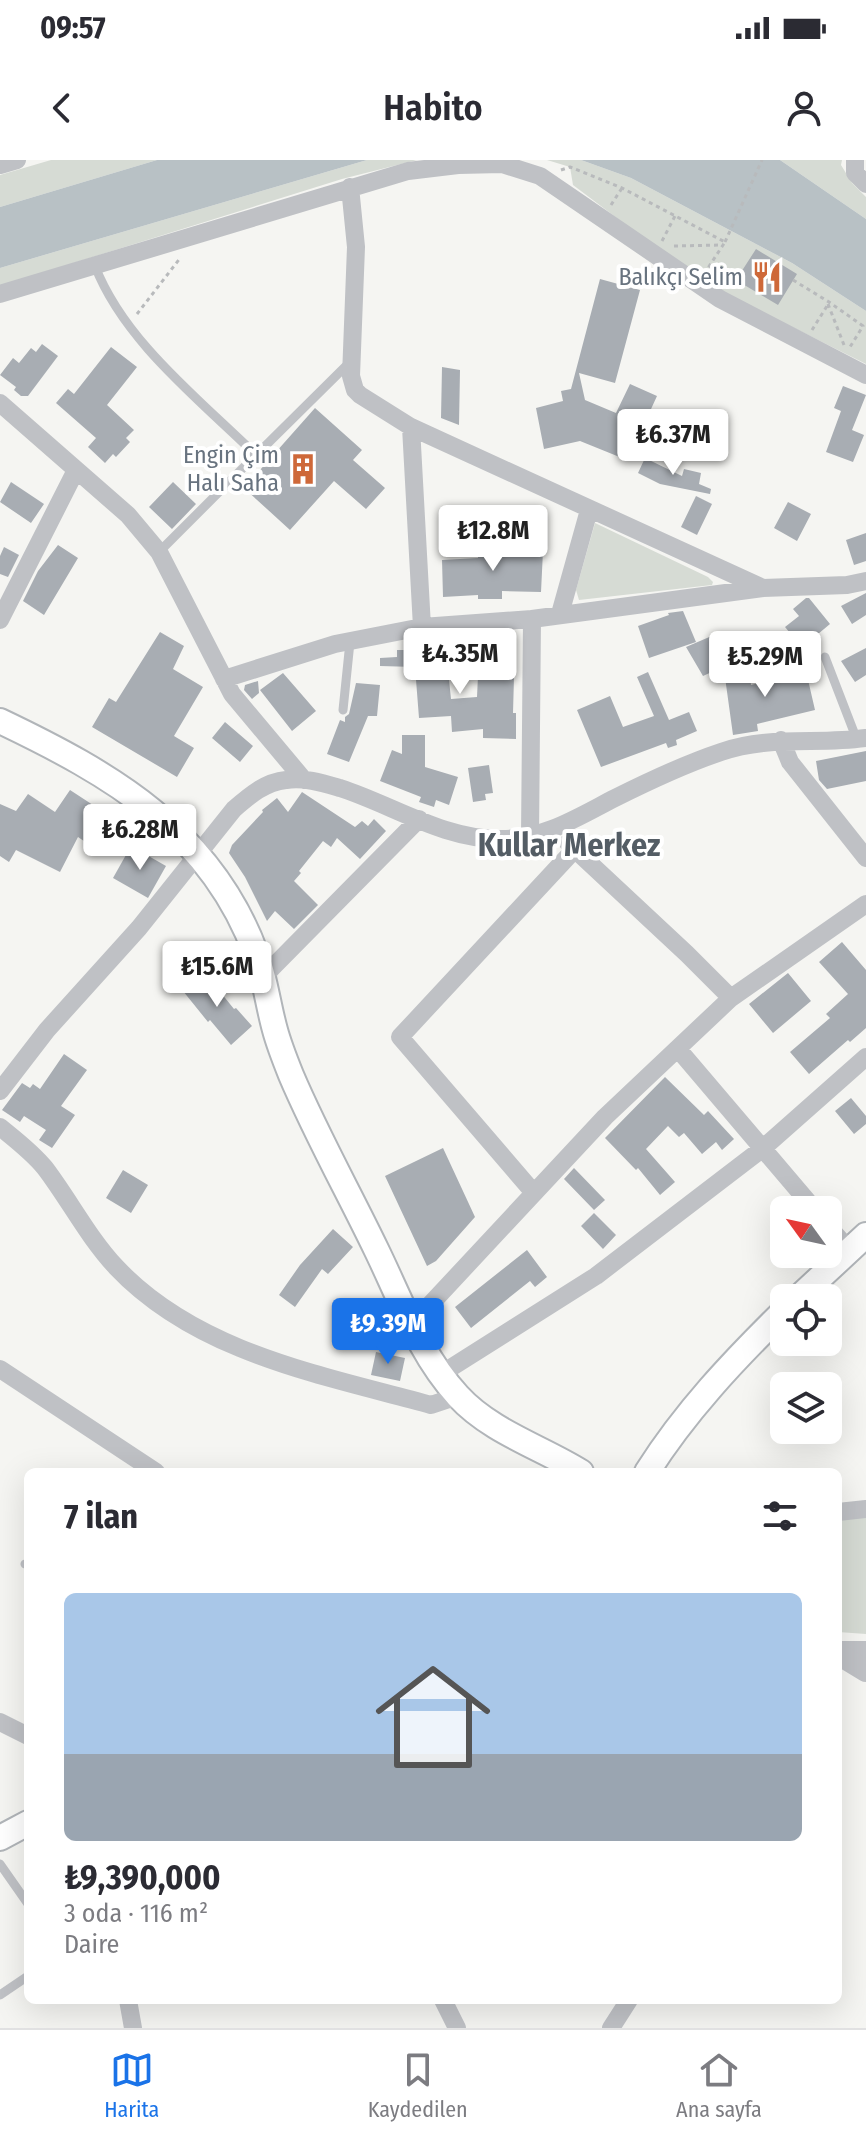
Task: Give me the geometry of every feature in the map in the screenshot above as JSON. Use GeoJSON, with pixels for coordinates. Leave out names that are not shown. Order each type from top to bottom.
{"type":"FeatureCollection","features":[{"type":"Feature","properties":{"kind":"main road"},"geometry":{"type":"LineString","coordinates":[[3,729],[56,748],[119,785],[156,812],[198,854],[231,901],[256,953],[275,1030],[292,1078],[412,1324],[441,1374],[458,1396],[493,1423],[574,1468]]}},
{"type":"Feature","properties":{"kind":"main road"},"geometry":{"type":"LineString","coordinates":[[813,1284],[858,1243]]}},
{"type":"Feature","properties":{"kind":"main road"},"geometry":{"type":"LineString","coordinates":[[650,1468],[696,1404],[728,1366],[770,1325]]}},
{"type":"Feature","properties":{"kind":"main road"},"geometry":{"type":"LineString","coordinates":[[0,1838],[24,1825]]}},
{"type":"Feature","properties":{"kind":"street"},"geometry":{"type":"LineString","coordinates":[[0,165],[17,160]]}},
{"type":"Feature","properties":{"kind":"street"},"geometry":{"type":"LineString","coordinates":[[855,160],[855,173],[866,184]]}},
{"type":"Feature","properties":{"kind":"street"},"geometry":{"type":"LineString","coordinates":[[0,294],[408,171],[502,164],[540,176],[656,251],[697,285],[747,315],[866,375]]}},
{"type":"Feature","properties":{"kind":"street"},"geometry":{"type":"LineString","coordinates":[[350,187],[356,247],[350,362],[352,383],[360,395],[411,427],[763,588]]}},
{"type":"Feature","properties":{"kind":"street"},"geometry":{"type":"LineString","coordinates":[[0,403],[128,515],[159,552],[232,694],[304,780]]}},
{"type":"Feature","properties":{"kind":"street"},"geometry":{"type":"LineString","coordinates":[[411,427],[422,627]]}},
{"type":"Feature","properties":{"kind":"street"},"geometry":{"type":"LineString","coordinates":[[0,620],[76,470]]}},
{"type":"Feature","properties":{"kind":"street"},"geometry":{"type":"LineString","coordinates":[[560,614],[589,510]]}},
{"type":"Feature","properties":{"kind":"street"},"geometry":{"type":"LineString","coordinates":[[224,679],[350,641],[422,627],[532,619],[763,588],[847,585],[866,581]]}},
{"type":"Feature","properties":{"kind":"street"},"geometry":{"type":"LineString","coordinates":[[530,836],[532,619]]}},
{"type":"Feature","properties":{"kind":"street"},"geometry":{"type":"LineString","coordinates":[[0,1091],[47,1030],[139,928],[234,809],[251,794],[286,780],[304,780],[362,795],[470,836],[503,839],[554,830],[685,765],[725,750],[781,740],[839,742],[861,739]]}},
{"type":"Feature","properties":{"kind":"street"},"geometry":{"type":"LineString","coordinates":[[781,740],[790,762],[866,858]]}},
{"type":"Feature","properties":{"kind":"street"},"geometry":{"type":"LineString","coordinates":[[263,977],[419,819]]}},
{"type":"Feature","properties":{"kind":"street"},"geometry":{"type":"LineString","coordinates":[[554,830],[731,998]]}},
{"type":"Feature","properties":{"kind":"street"},"geometry":{"type":"LineString","coordinates":[[534,1193],[400,1037],[574,850]]}},
{"type":"Feature","properties":{"kind":"street"},"geometry":{"type":"LineString","coordinates":[[412,1324],[605,1117],[731,998],[866,904]]}},
{"type":"Feature","properties":{"kind":"street"},"geometry":{"type":"LineString","coordinates":[[678,1049],[803,1196]]}},
{"type":"Feature","properties":{"kind":"street"},"geometry":{"type":"LineString","coordinates":[[441,1374],[596,1276],[762,1149],[866,1057]]}},
{"type":"Feature","properties":{"kind":"street"},"geometry":{"type":"LineString","coordinates":[[0,1127],[46,1170],[87,1231],[118,1269],[152,1298],[207,1334],[247,1351],[431,1405],[458,1396]]}},
{"type":"Feature","properties":{"kind":"street"},"geometry":{"type":"LineString","coordinates":[[0,1369],[150,1468]]}},
{"type":"Feature","properties":{"kind":"street"},"geometry":{"type":"LineString","coordinates":[[842,1512],[866,1509]]}},
{"type":"Feature","properties":{"kind":"street"},"geometry":{"type":"LineString","coordinates":[[842,1654],[866,1650]]}},
{"type":"Feature","properties":{"kind":"street"},"geometry":{"type":"LineString","coordinates":[[842,1657],[866,1671]]}},
{"type":"Feature","properties":{"kind":"street"},"geometry":{"type":"LineString","coordinates":[[0,1722],[24,1734]]}},
{"type":"Feature","properties":{"kind":"street"},"geometry":{"type":"LineString","coordinates":[[129,2004],[133,2028]]}},
{"type":"Feature","properties":{"kind":"street"},"geometry":{"type":"LineString","coordinates":[[445,2004],[457,2028]]}},
{"type":"Feature","properties":{"kind":"street"},"geometry":{"type":"LineString","coordinates":[[611,2028],[626,2004]]}},
{"type":"Feature","properties":{"kind":"lane"},"geometry":{"type":"LineString","coordinates":[[95,266],[114,308],[127,326],[256,455]]}},
{"type":"Feature","properties":{"kind":"lane"},"geometry":{"type":"LineString","coordinates":[[159,552],[350,362]]}},
{"type":"Feature","properties":{"kind":"lane"},"geometry":{"type":"LineString","coordinates":[[343,710],[350,641]]}},
{"type":"Feature","properties":{"kind":"lane"},"geometry":{"type":"LineString","coordinates":[[825,657],[861,739]]}},
{"type":"Feature","properties":{"kind":"lane"},"geometry":{"type":"LineString","coordinates":[[0,1864],[24,1898]]}},
{"type":"Feature","properties":{"kind":"lane"},"geometry":{"type":"LineString","coordinates":[[0,1995],[24,1979]]}},
{"type":"Feature","properties":{"kind":"path"},"geometry":{"type":"LineString","coordinates":[[697,285],[724,243],[762,160]]}},
{"type":"Feature","properties":{"kind":"path"},"geometry":{"type":"LineString","coordinates":[[540,176],[570,167],[622,188],[724,243]]}},
{"type":"Feature","properties":{"kind":"path"},"geometry":{"type":"LineString","coordinates":[[608,211],[622,188]]}},
{"type":"Feature","properties":{"kind":"path"},"geometry":{"type":"LineString","coordinates":[[656,251],[675,216]]}},
{"type":"Feature","properties":{"kind":"path"},"geometry":{"type":"LineString","coordinates":[[656,251],[724,243]]}},
{"type":"Feature","properties":{"kind":"path"},"geometry":{"type":"LineString","coordinates":[[127,326],[181,258]]}},
{"type":"Feature","properties":{"kind":"path"},"geometry":{"type":"LineString","coordinates":[[793,280],[829,303],[863,326],[847,352],[829,303]]}},
{"type":"Feature","properties":{"kind":"path"},"geometry":{"type":"LineString","coordinates":[[803,343],[829,303]]}},
{"type":"Feature","properties":{"kind":"shaded area"},"geometry":{"type":"Polygon","coordinates":[[[51,160],[157,160],[0,207],[0,175],[51,160]]]}},
{"type":"Feature","properties":{"kind":"shaded area"},"geometry":{"type":"Polygon","coordinates":[[[157,160],[367,160],[0,268],[0,207],[157,160]]]}},
{"type":"Feature","properties":{"kind":"shaded area"},"geometry":{"type":"Polygon","coordinates":[[[367,160],[417,160],[342,179],[0,286],[0,268],[367,160]]]}},
{"type":"Feature","properties":{"kind":"shaded area"},"geometry":{"type":"Polygon","coordinates":[[[547,160],[581,160],[631,178],[792,263],[866,311],[866,364],[730,296],[646,240],[573,185],[570,167],[547,160]]]}},
{"type":"Feature","properties":{"kind":"shaded area"},"geometry":{"type":"Polygon","coordinates":[[[581,160],[780,160],[866,219],[866,311],[792,263],[631,178],[581,160]]]}},
{"type":"Feature","properties":{"kind":"shaded area"},"geometry":{"type":"Polygon","coordinates":[[[780,160],[842,160],[841,165],[852,183],[866,197],[866,219],[780,160]]]}},
{"type":"Feature","properties":{"kind":"shaded area"},"geometry":{"type":"Polygon","coordinates":[[[595,523],[708,577],[712,585],[579,600],[576,590],[595,523]]]}},
{"type":"Feature","properties":{"kind":"shaded area"},"geometry":{"type":"Polygon","coordinates":[[[866,1514],[866,1634],[842,1632],[842,1518],[866,1514]]]}},
{"type":"Feature","properties":{"kind":"building","name":"Balıkçı Selim"},"geometry":{"type":"Polygon","coordinates":[[[756,249],[797,274],[778,305],[736,280],[756,249]]]}},
{"type":"Feature","properties":{"kind":"building"},"geometry":{"type":"Polygon","coordinates":[[[600,279],[640,290],[615,383],[579,373],[585,400],[616,413],[630,384],[657,396],[646,420],[639,416],[622,458],[580,441],[544,449],[536,408],[563,401],[561,391],[571,389],[600,279]]]}},
{"type":"Feature","properties":{"kind":"building"},"geometry":{"type":"Polygon","coordinates":[[[42,344],[58,356],[28,396],[21,396],[14,390],[16,387],[0,375],[13,358],[19,363],[31,348],[36,352],[42,344]]]}},
{"type":"Feature","properties":{"kind":"building"},"geometry":{"type":"Polygon","coordinates":[[[111,347],[137,367],[107,405],[134,430],[126,438],[130,442],[116,457],[113,454],[105,463],[88,447],[96,438],[56,403],[68,389],[74,394],[111,347]]]}},
{"type":"Feature","properties":{"kind":"building"},"geometry":{"type":"Polygon","coordinates":[[[442,367],[460,370],[459,425],[441,418],[442,367]]]}},
{"type":"Feature","properties":{"kind":"building"},"geometry":{"type":"Polygon","coordinates":[[[843,386],[866,395],[852,430],[864,435],[853,462],[826,452],[841,411],[834,408],[843,386]]]}},
{"type":"Feature","properties":{"kind":"building","name":"Engin Çim Halı Saha"},"geometry":{"type":"Polygon","coordinates":[[[315,408],[362,450],[353,460],[385,488],[366,509],[334,481],[290,530],[244,488],[315,408]]]}},
{"type":"Feature","properties":{"kind":"building"},"geometry":{"type":"Polygon","coordinates":[[[645,458],[682,476],[684,469],[701,473],[699,484],[711,489],[710,494],[660,484],[638,473],[645,458]]]}},
{"type":"Feature","properties":{"kind":"building"},"geometry":{"type":"Polygon","coordinates":[[[11,482],[44,504],[31,523],[0,502],[11,482]]]}},
{"type":"Feature","properties":{"kind":"building"},"geometry":{"type":"Polygon","coordinates":[[[173,482],[196,504],[172,529],[149,507],[173,482]]]}},
{"type":"Feature","properties":{"kind":"building"},"geometry":{"type":"Polygon","coordinates":[[[696,496],[712,504],[697,535],[681,527],[696,496]]]}},
{"type":"Feature","properties":{"kind":"building"},"geometry":{"type":"Polygon","coordinates":[[[788,502],[811,514],[797,541],[774,528],[788,502]]]}},
{"type":"Feature","properties":{"kind":"building"},"geometry":{"type":"Polygon","coordinates":[[[866,533],[866,561],[854,565],[846,540],[866,533]]]}},
{"type":"Feature","properties":{"kind":"building"},"geometry":{"type":"Polygon","coordinates":[[[58,545],[78,558],[44,615],[23,601],[38,571],[58,545]]]}},
{"type":"Feature","properties":{"kind":"building"},"geometry":{"type":"Polygon","coordinates":[[[478,546],[543,551],[541,592],[502,591],[502,599],[478,599],[478,595],[443,597],[442,560],[478,558],[478,546]]]}},
{"type":"Feature","properties":{"kind":"building"},"geometry":{"type":"Polygon","coordinates":[[[4,547],[19,555],[8,577],[0,574],[0,556],[4,547]]]}},
{"type":"Feature","properties":{"kind":"building"},"geometry":{"type":"Polygon","coordinates":[[[866,593],[866,615],[852,624],[841,606],[866,593]]]}},
{"type":"Feature","properties":{"kind":"building"},"geometry":{"type":"Polygon","coordinates":[[[806,598],[830,624],[818,634],[821,638],[805,651],[785,627],[799,616],[793,609],[806,598]]]}},
{"type":"Feature","properties":{"kind":"building"},"geometry":{"type":"Polygon","coordinates":[[[683,611],[696,642],[649,658],[638,626],[668,613],[683,611]]]}},
{"type":"Feature","properties":{"kind":"building"},"geometry":{"type":"Polygon","coordinates":[[[160,632],[184,646],[173,669],[203,687],[174,736],[194,748],[177,777],[92,727],[109,698],[116,702],[160,632]]]}},
{"type":"Feature","properties":{"kind":"building"},"geometry":{"type":"Polygon","coordinates":[[[714,635],[729,664],[703,676],[686,647],[714,635]]]}},
{"type":"Feature","properties":{"kind":"building"},"geometry":{"type":"Polygon","coordinates":[[[866,648],[866,675],[855,682],[841,661],[866,648]]]}},
{"type":"Feature","properties":{"kind":"building"},"geometry":{"type":"Polygon","coordinates":[[[397,650],[414,650],[414,655],[446,651],[451,699],[477,697],[478,676],[514,677],[516,739],[483,738],[483,729],[452,732],[451,716],[419,718],[415,667],[380,666],[380,658],[397,657],[397,650]]]}},
{"type":"Feature","properties":{"kind":"building"},"geometry":{"type":"Polygon","coordinates":[[[749,666],[751,685],[806,671],[815,710],[757,724],[758,731],[733,735],[724,670],[749,666]]]}},
{"type":"Feature","properties":{"kind":"building"},"geometry":{"type":"Polygon","coordinates":[[[648,672],[669,720],[689,712],[697,731],[676,740],[677,745],[668,748],[666,743],[601,767],[577,710],[610,696],[623,727],[654,716],[637,677],[648,672]]]}},
{"type":"Feature","properties":{"kind":"building"},"geometry":{"type":"Polygon","coordinates":[[[283,673],[316,711],[292,731],[260,690],[283,673]]]}},
{"type":"Feature","properties":{"kind":"building"},"geometry":{"type":"Polygon","coordinates":[[[258,681],[259,693],[252,699],[244,690],[245,685],[258,681]]]}},
{"type":"Feature","properties":{"kind":"building"},"geometry":{"type":"Polygon","coordinates":[[[356,683],[380,685],[377,716],[368,716],[349,762],[327,754],[340,720],[345,722],[349,714],[356,683]]]}},
{"type":"Feature","properties":{"kind":"building"},"geometry":{"type":"Polygon","coordinates":[[[225,722],[253,746],[240,762],[212,738],[225,722]]]}},
{"type":"Feature","properties":{"kind":"building"},"geometry":{"type":"Polygon","coordinates":[[[402,735],[425,735],[425,767],[458,777],[449,805],[436,800],[434,807],[419,802],[421,797],[380,781],[392,750],[402,754],[402,735]]]}},
{"type":"Feature","properties":{"kind":"building"},"geometry":{"type":"Polygon","coordinates":[[[866,751],[866,781],[827,789],[819,780],[816,761],[866,751]]]}},
{"type":"Feature","properties":{"kind":"building"},"geometry":{"type":"Polygon","coordinates":[[[489,765],[493,793],[485,794],[486,800],[473,802],[468,768],[489,765]]]}},
{"type":"Feature","properties":{"kind":"building"},"geometry":{"type":"Polygon","coordinates":[[[70,790],[119,822],[100,852],[78,837],[60,872],[16,850],[9,862],[0,856],[0,804],[16,811],[28,794],[55,812],[70,790]]]}},
{"type":"Feature","properties":{"kind":"building"},"geometry":{"type":"Polygon","coordinates":[[[302,792],[355,827],[362,821],[368,826],[374,819],[386,831],[360,859],[337,838],[331,847],[323,841],[294,881],[318,905],[294,929],[275,911],[267,921],[229,853],[232,845],[262,810],[277,798],[288,812],[302,792]]]}},
{"type":"Feature","properties":{"kind":"building"},"geometry":{"type":"Polygon","coordinates":[[[131,846],[166,866],[148,898],[113,878],[131,846]]]}},
{"type":"Feature","properties":{"kind":"building"},"geometry":{"type":"Polygon","coordinates":[[[842,942],[866,970],[866,1028],[809,1074],[790,1052],[830,1018],[826,1014],[848,994],[819,962],[842,942]]]}},
{"type":"Feature","properties":{"kind":"building"},"geometry":{"type":"Polygon","coordinates":[[[205,973],[252,1026],[231,1045],[183,991],[205,973]]]}},
{"type":"Feature","properties":{"kind":"building"},"geometry":{"type":"Polygon","coordinates":[[[788,973],[811,1001],[773,1033],[749,1004],[788,973]]]}},
{"type":"Feature","properties":{"kind":"building"},"geometry":{"type":"Polygon","coordinates":[[[64,1054],[87,1070],[61,1106],[75,1115],[52,1148],[39,1140],[46,1130],[24,1116],[20,1122],[2,1110],[22,1083],[30,1088],[33,1084],[40,1089],[64,1054]]]}},
{"type":"Feature","properties":{"kind":"building"},"geometry":{"type":"Polygon","coordinates":[[[665,1077],[704,1115],[708,1111],[734,1139],[722,1150],[716,1142],[702,1154],[684,1133],[679,1137],[668,1126],[646,1149],[675,1182],[660,1195],[638,1168],[636,1170],[605,1138],[665,1077]]]}},
{"type":"Feature","properties":{"kind":"building"},"geometry":{"type":"Polygon","coordinates":[[[851,1098],[866,1116],[866,1124],[854,1134],[835,1111],[851,1098]]]}},
{"type":"Feature","properties":{"kind":"building"},"geometry":{"type":"Polygon","coordinates":[[[443,1148],[475,1217],[436,1261],[427,1266],[385,1176],[443,1148]]]}},
{"type":"Feature","properties":{"kind":"building"},"geometry":{"type":"Polygon","coordinates":[[[574,1168],[605,1200],[594,1210],[564,1179],[574,1168]]]}},
{"type":"Feature","properties":{"kind":"building"},"geometry":{"type":"Polygon","coordinates":[[[123,1170],[148,1185],[131,1213],[106,1198],[123,1170]]]}},
{"type":"Feature","properties":{"kind":"building"},"geometry":{"type":"Polygon","coordinates":[[[594,1213],[616,1235],[603,1249],[581,1226],[594,1213]]]}},
{"type":"Feature","properties":{"kind":"building"},"geometry":{"type":"Polygon","coordinates":[[[333,1229],[353,1247],[328,1274],[322,1269],[295,1307],[279,1295],[300,1265],[333,1229]]]}},
{"type":"Feature","properties":{"kind":"building"},"geometry":{"type":"Polygon","coordinates":[[[527,1250],[547,1277],[535,1287],[530,1281],[471,1328],[455,1307],[527,1250]]]}},
{"type":"Feature","properties":{"kind":"building"},"geometry":{"type":"Polygon","coordinates":[[[369,1304],[386,1324],[372,1343],[353,1328],[369,1304]]]}},
{"type":"Feature","properties":{"kind":"building"},"geometry":{"type":"Polygon","coordinates":[[[376,1352],[405,1358],[400,1381],[371,1375],[376,1352]]]}},
{"type":"Feature","properties":{"kind":"place","name":"Balıkçı Selim"},"geometry":{"type":"Point","coordinates":[767,277]}},
{"type":"Feature","properties":{"kind":"place","name":"Engin Çim Halı Saha"},"geometry":{"type":"Point","coordinates":[303,469]}},
{"type":"Feature","properties":{"kind":"district","name":"Kullar Merkez"},"geometry":{"type":"Point","coordinates":[569,845]}}]}
